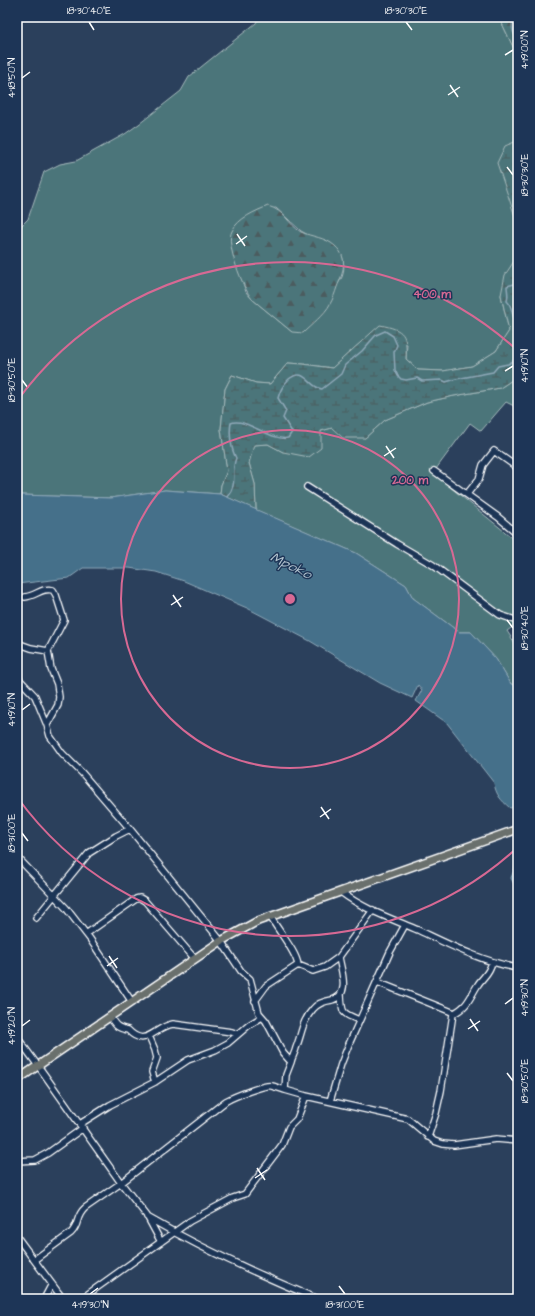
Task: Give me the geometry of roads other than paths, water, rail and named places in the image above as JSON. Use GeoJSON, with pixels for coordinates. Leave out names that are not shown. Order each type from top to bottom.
{"type":"FeatureCollection","features":[{"type":"Feature","properties":{"kind":"main road"},"geometry":{"type":"LineString","coordinates":[[17,1080],[221,941],[247,927],[270,916],[518,829]]}},
{"type":"Feature","properties":{"kind":"street"},"geometry":{"type":"LineString","coordinates":[[467,494],[479,479],[483,465],[494,451],[518,468]]}},
{"type":"Feature","properties":{"kind":"street"},"geometry":{"type":"LineString","coordinates":[[434,471],[467,494],[518,534]]}},
{"type":"Feature","properties":{"kind":"street"},"geometry":{"type":"LineString","coordinates":[[307,486],[396,544],[433,565],[500,615],[518,621]]}},
{"type":"Feature","properties":{"kind":"street"},"geometry":{"type":"LineString","coordinates":[[25,597],[47,588],[53,590],[56,594],[64,620],[48,651],[50,669],[57,684],[59,697],[58,705],[48,725]]}},
{"type":"Feature","properties":{"kind":"street"},"geometry":{"type":"LineString","coordinates":[[17,643],[48,651]]}},
{"type":"Feature","properties":{"kind":"street"},"geometry":{"type":"LineString","coordinates":[[17,677],[35,696],[48,725],[50,736],[62,753],[82,773],[130,829],[221,941],[241,971],[250,979],[254,989],[255,1001],[262,1017],[273,1034],[282,1053],[291,1062]]}},
{"type":"Feature","properties":{"kind":"street"},"geometry":{"type":"LineString","coordinates":[[36,918],[89,853],[130,829]]}},
{"type":"Feature","properties":{"kind":"street"},"geometry":{"type":"LineString","coordinates":[[17,857],[66,908],[86,934],[132,1002]]}},
{"type":"Feature","properties":{"kind":"street"},"geometry":{"type":"LineString","coordinates":[[341,892],[373,910],[405,925],[492,962],[518,968]]}},
{"type":"Feature","properties":{"kind":"street"},"geometry":{"type":"LineString","coordinates":[[86,934],[140,898],[145,901],[195,959]]}},
{"type":"Feature","properties":{"kind":"street"},"geometry":{"type":"LineString","coordinates":[[298,965],[313,971],[325,967],[339,957],[373,910]]}},
{"type":"Feature","properties":{"kind":"street"},"geometry":{"type":"LineString","coordinates":[[270,916],[276,928],[297,959],[298,965]]}},
{"type":"Feature","properties":{"kind":"street"},"geometry":{"type":"LineString","coordinates":[[330,1101],[341,1064],[359,1020],[378,982],[390,952],[405,925]]}},
{"type":"Feature","properties":{"kind":"street"},"geometry":{"type":"LineString","coordinates":[[339,957],[344,987],[342,995],[342,1010],[346,1014],[359,1020]]}},
{"type":"Feature","properties":{"kind":"street"},"geometry":{"type":"LineString","coordinates":[[428,1137],[441,1091],[453,1014],[466,1005],[478,984],[485,978],[492,962]]}},
{"type":"Feature","properties":{"kind":"street"},"geometry":{"type":"LineString","coordinates":[[255,1001],[266,986],[298,965]]}},
{"type":"Feature","properties":{"kind":"street"},"geometry":{"type":"LineString","coordinates":[[378,982],[452,1012],[453,1014]]}},
{"type":"Feature","properties":{"kind":"street"},"geometry":{"type":"LineString","coordinates":[[285,1090],[286,1075],[297,1047],[302,1026],[314,1008],[320,1003],[336,999],[342,995]]}},
{"type":"Feature","properties":{"kind":"street"},"geometry":{"type":"LineString","coordinates":[[110,1017],[120,1029],[128,1030],[138,1038],[149,1036],[167,1025],[173,1024],[238,1034]]}},
{"type":"Feature","properties":{"kind":"street"},"geometry":{"type":"LineString","coordinates":[[17,1161],[34,1160],[48,1153],[110,1104],[155,1082],[188,1060],[228,1043],[262,1017]]}},
{"type":"Feature","properties":{"kind":"street"},"geometry":{"type":"LineString","coordinates":[[149,1036],[157,1058],[152,1072],[155,1082]]}},
{"type":"Feature","properties":{"kind":"street"},"geometry":{"type":"LineString","coordinates":[[17,1037],[121,1183],[147,1216],[161,1242]]}},
{"type":"Feature","properties":{"kind":"street"},"geometry":{"type":"LineString","coordinates":[[34,1260],[76,1228],[80,1213],[226,1101],[264,1086],[271,1085],[306,1096],[408,1119],[428,1137],[443,1144],[454,1145],[496,1139],[518,1141]]}},
{"type":"Feature","properties":{"kind":"street"},"geometry":{"type":"LineString","coordinates":[[81,1299],[174,1232],[209,1211],[245,1194],[282,1145],[289,1128],[297,1118],[306,1096]]}},
{"type":"Feature","properties":{"kind":"street"},"geometry":{"type":"LineString","coordinates":[[147,1216],[218,1256],[318,1299]]}},
{"type":"Feature","properties":{"kind":"street"},"geometry":{"type":"LineString","coordinates":[[17,1237],[63,1299]]}},
{"type":"Feature","properties":{"kind":"street"},"geometry":{"type":"LineString","coordinates":[[44,1299],[52,1284]]}},
{"type":"Feature","properties":{"kind":"water","name":"Mpoko"},"geometry":{"type":"Polygon","coordinates":[[[165,490],[220,494],[356,553],[406,585],[413,598],[459,632],[471,632],[496,659],[511,684],[518,686],[518,806],[510,808],[499,797],[494,783],[447,723],[416,701],[422,690],[418,685],[412,698],[380,683],[310,641],[247,608],[184,581],[156,572],[129,568],[83,568],[69,578],[17,584],[17,497],[21,495],[111,498],[165,490]]]}},
{"type":"Feature","properties":{"kind":"water"},"geometry":{"type":"Polygon","coordinates":[[[518,859],[518,893],[511,878],[518,859]]]}},
{"type":"Feature","properties":{"kind":"waterway"},"geometry":{"type":"LineString","coordinates":[[513,17],[513,32],[518,39]]}},
{"type":"Feature","properties":{"kind":"waterway"},"geometry":{"type":"LineString","coordinates":[[518,283],[507,286],[507,301],[511,306],[514,318],[518,324]]}},
{"type":"Feature","properties":{"kind":"waterway"},"geometry":{"type":"LineString","coordinates":[[227,497],[233,487],[234,463],[236,458],[231,441],[231,423],[244,423],[274,436],[288,438],[292,432],[283,418],[286,411],[278,398],[285,383],[294,376],[299,375],[303,376],[318,388],[322,389],[341,374],[345,365],[362,351],[376,335],[385,331],[393,336],[397,345],[394,352],[395,370],[401,379],[406,380],[417,378],[422,381],[442,380],[446,382],[493,372],[498,366],[508,364],[518,358]]}}]}
